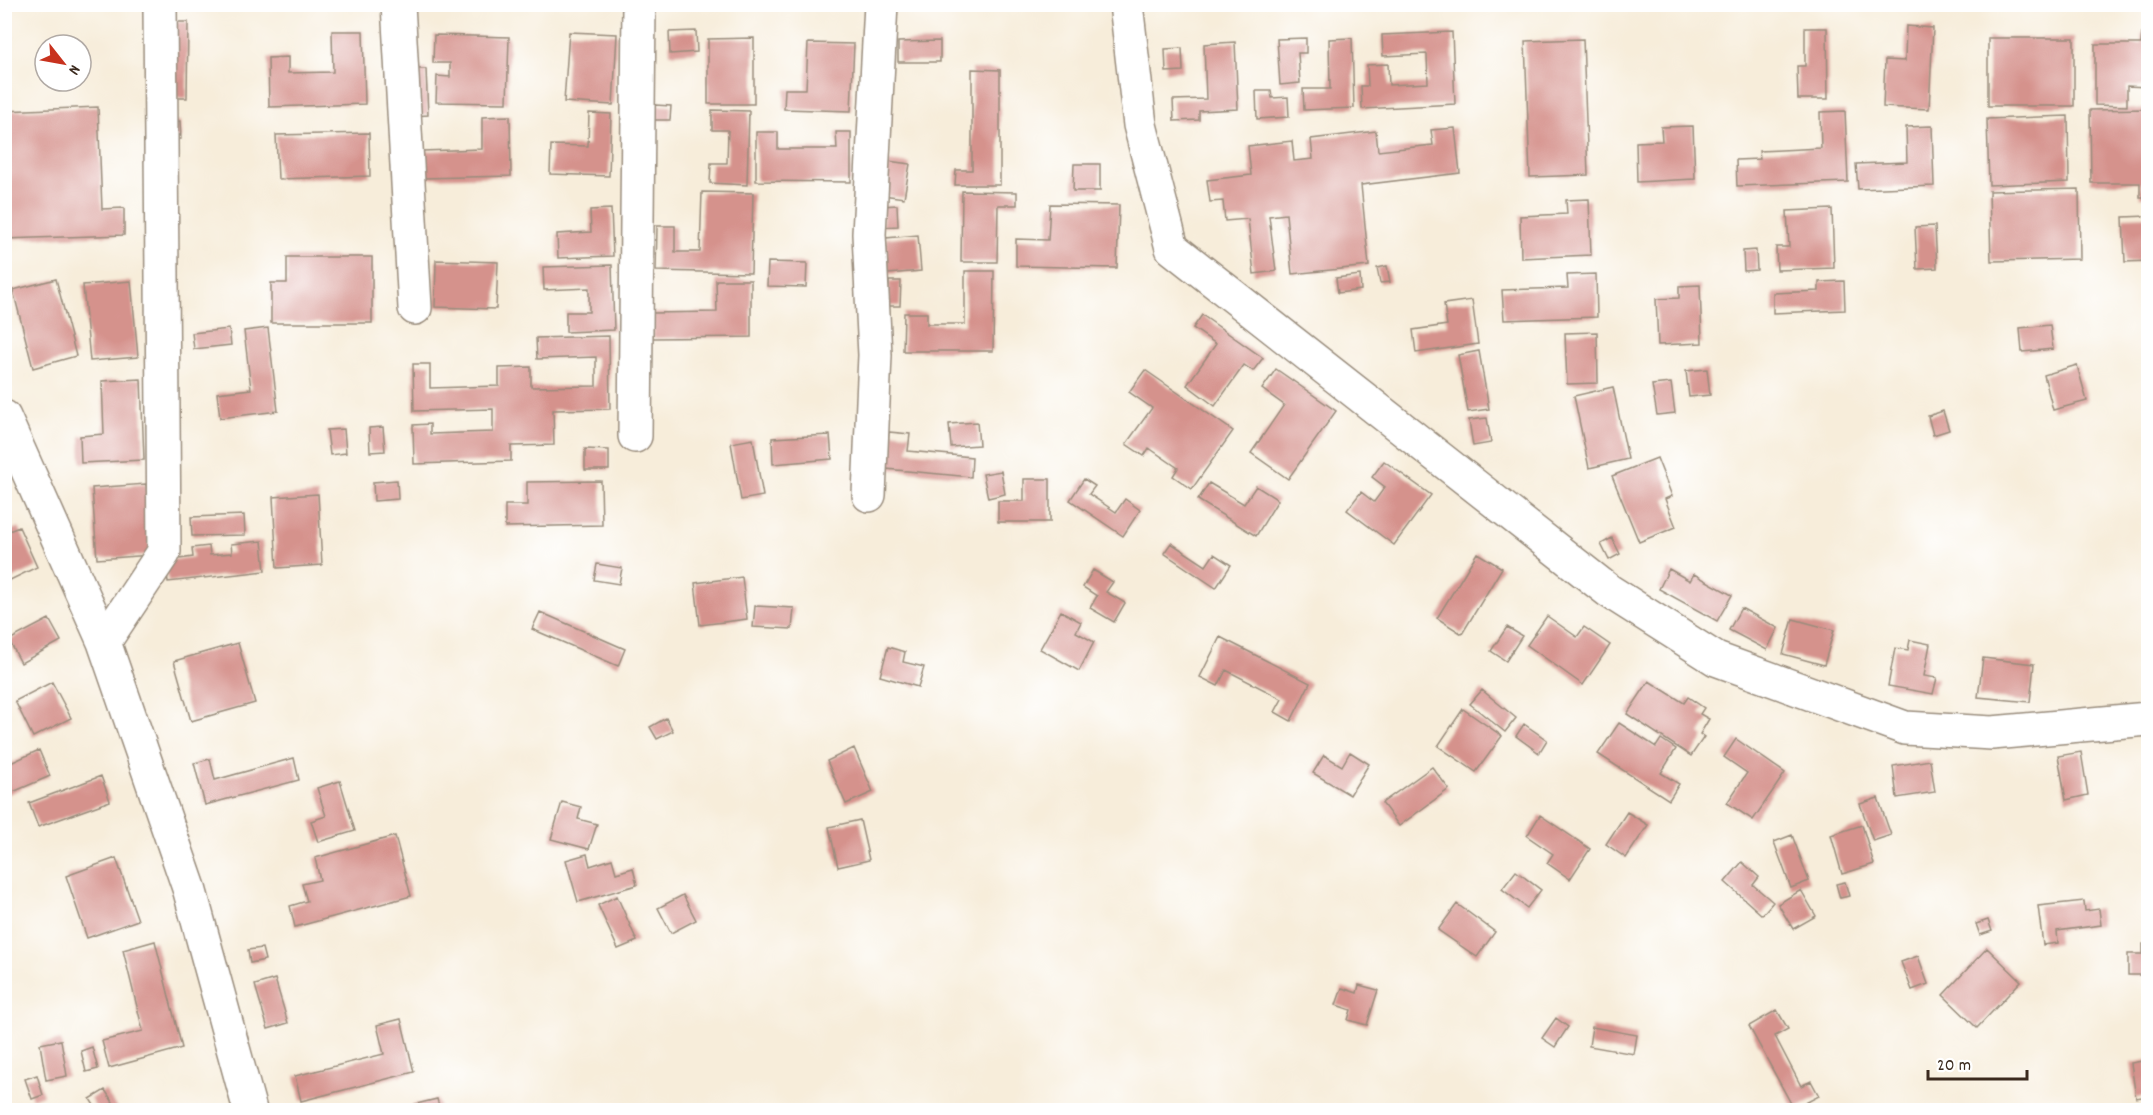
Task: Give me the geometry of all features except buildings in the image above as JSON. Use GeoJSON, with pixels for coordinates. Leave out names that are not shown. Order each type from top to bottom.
{"type":"FeatureCollection","features":[{"type":"Feature","properties":{"kind":"street"},"geometry":{"type":"LineString","coordinates":[[104,642],[164,552],[160,4]]}},
{"type":"Feature","properties":{"kind":"street"},"geometry":{"type":"LineString","coordinates":[[398,4],[415,308]]}},
{"type":"Feature","properties":{"kind":"street"},"geometry":{"type":"LineString","coordinates":[[635,436],[639,4]]}},
{"type":"Feature","properties":{"kind":"street"},"geometry":{"type":"LineString","coordinates":[[869,495],[875,356],[869,234],[881,4]]}},
{"type":"Feature","properties":{"kind":"street"},"geometry":{"type":"LineString","coordinates":[[1126,4],[1140,125],[1172,248],[1609,591],[1716,659],[1905,728],[1992,732],[2148,719]]}},
{"type":"Feature","properties":{"kind":"street"},"geometry":{"type":"LineString","coordinates":[[4,417],[104,642],[189,888],[250,1110]]}}]}
